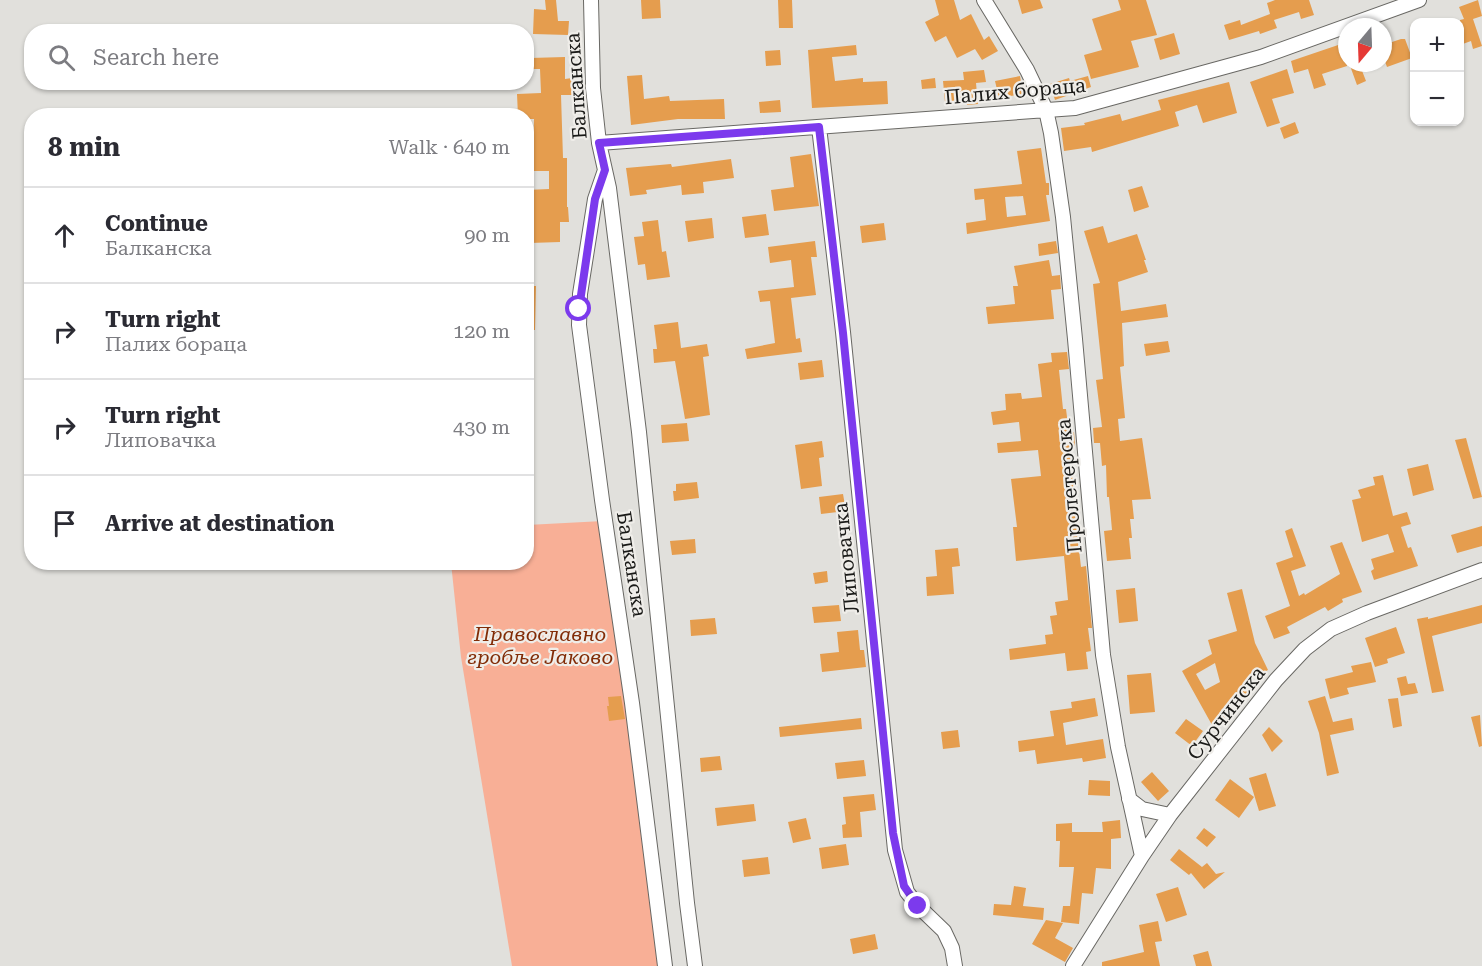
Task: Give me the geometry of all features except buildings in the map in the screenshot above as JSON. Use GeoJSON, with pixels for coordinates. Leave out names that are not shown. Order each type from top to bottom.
{"type":"FeatureCollection","features":[{"type":"Feature","properties":{"kind":"street","name":"Балканска"},"geometry":{"type":"LineString","coordinates":[[591,0],[593,88],[599,143],[609,188],[639,432],[695,966]]}},
{"type":"Feature","properties":{"kind":"street","name":"Пролетерска"},"geometry":{"type":"LineString","coordinates":[[984,0],[1027,70],[1046,110],[1055,158],[1063,217],[1103,656],[1116,738],[1142,856]]}},
{"type":"Feature","properties":{"kind":"street","name":"Палих бораца"},"geometry":{"type":"LineString","coordinates":[[599,143],[1090,105],[1261,57],[1419,0]]}},
{"type":"Feature","properties":{"kind":"street","name":"Липовачка"},"geometry":{"type":"LineString","coordinates":[[819,127],[843,333],[896,850],[907,892],[918,906],[944,930],[952,948],[955,966]]}},
{"type":"Feature","properties":{"kind":"street","name":"Балканска"},"geometry":{"type":"LineString","coordinates":[[605,170],[595,199],[580,294],[579,325],[632,703],[665,966]]}},
{"type":"Feature","properties":{"kind":"street","name":"Сурчинска"},"geometry":{"type":"LineString","coordinates":[[1073,966],[1170,815],[1276,680],[1315,639],[1367,613],[1482,570]]}},
{"type":"Feature","properties":{"kind":"street"},"geometry":{"type":"LineString","coordinates":[[1129,799],[1142,809],[1170,815]]}},
{"type":"Feature","properties":{"kind":"green space","name":"Православно гробље Јаково"},"geometry":{"type":"Polygon","coordinates":[[[603,521],[662,966],[512,966],[461,657],[452,570],[534,570],[534,525],[603,521]]]}},
{"type":"Feature","properties":{"kind":"route"},"geometry":{"type":"LineString","coordinates":[[579,309],[595,199],[605,170],[599,143],[819,127],[843,333],[893,833],[904,886],[918,906]]}}]}
